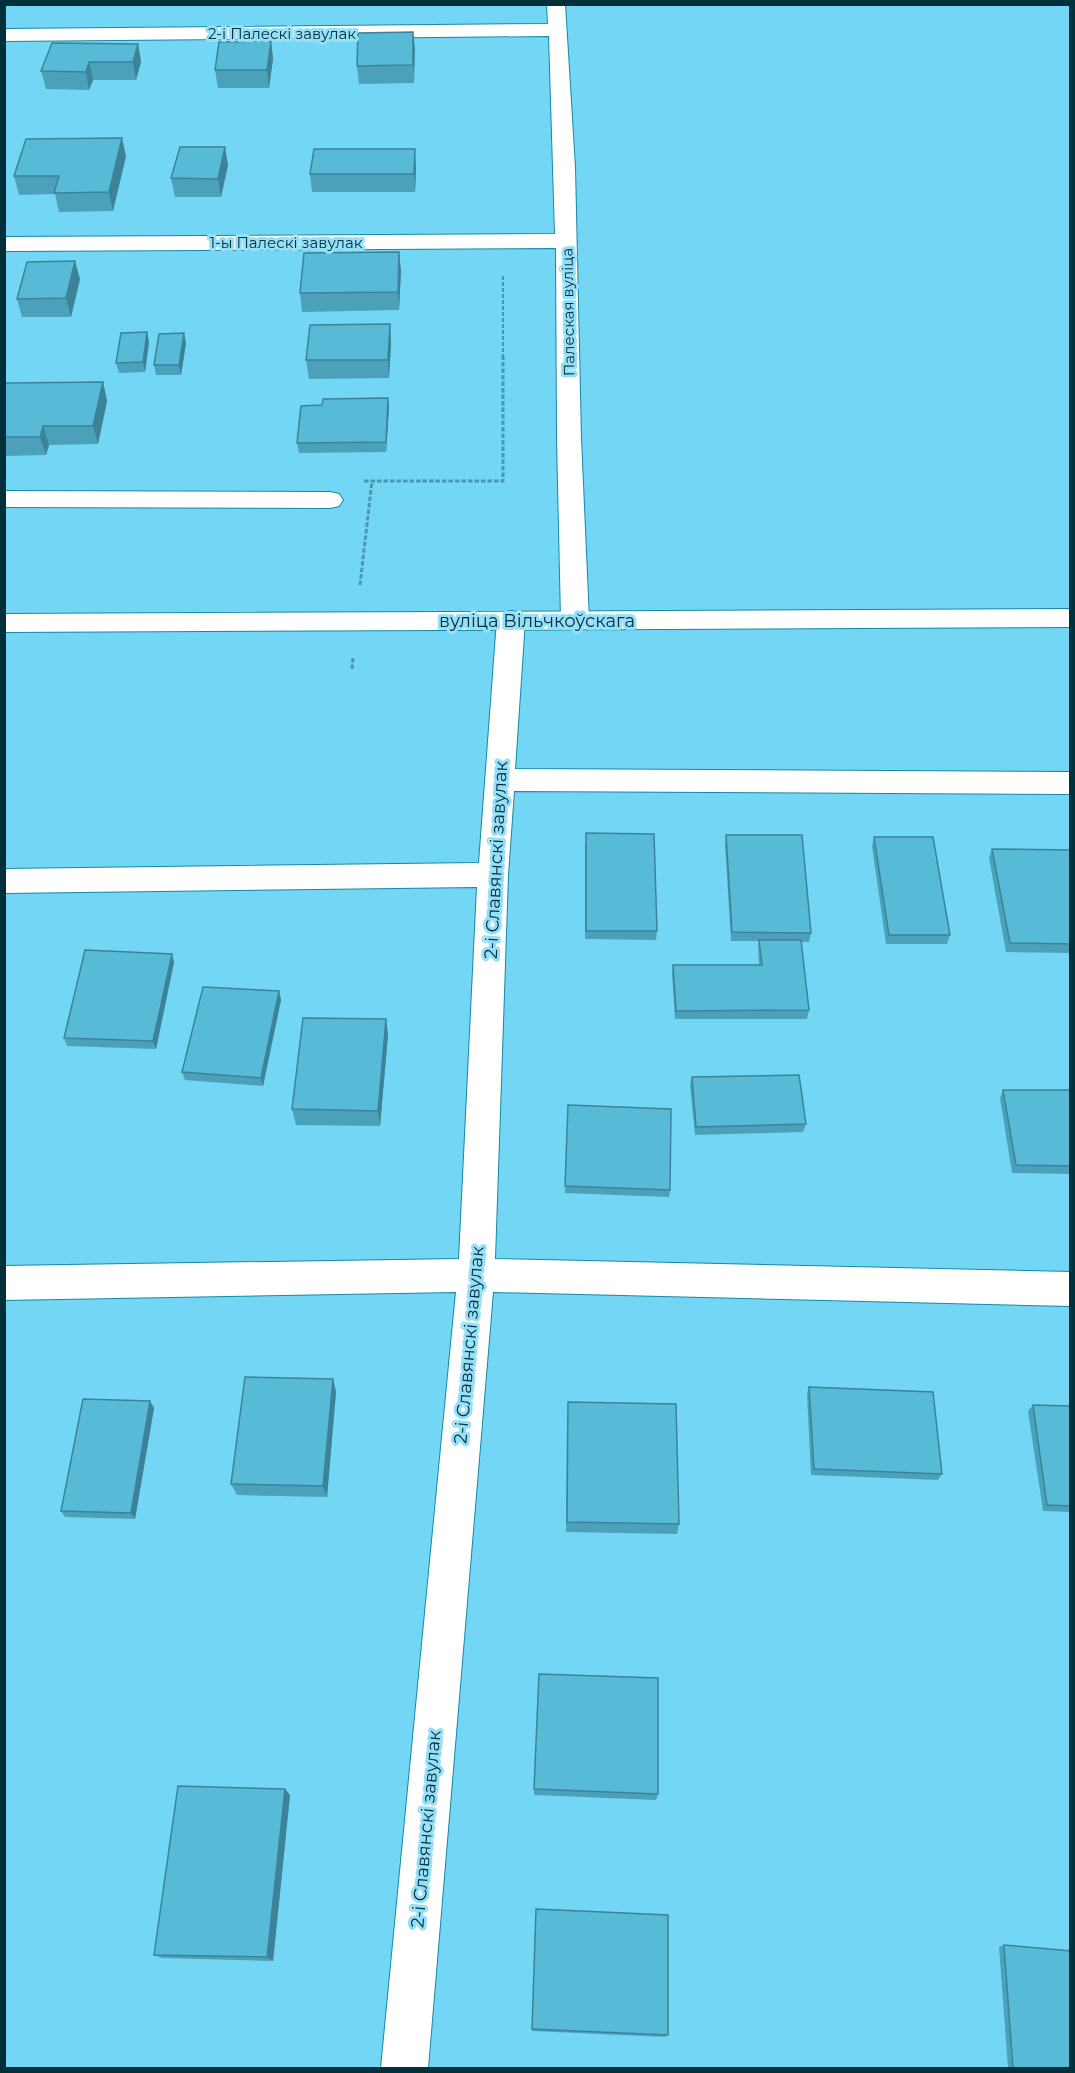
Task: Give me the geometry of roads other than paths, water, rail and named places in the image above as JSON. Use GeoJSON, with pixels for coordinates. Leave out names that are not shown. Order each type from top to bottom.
{"type":"FeatureCollection","features":[{"type":"Feature","properties":{"kind":"street","name":"Палеская вуліца"},"geometry":{"type":"LineString","coordinates":[[556,4],[567,241],[570,491],[575,556],[575,620]]}},
{"type":"Feature","properties":{"kind":"street","name":"2-і Палескі завулак"},"geometry":{"type":"LineString","coordinates":[[4,35],[559,30]]}},
{"type":"Feature","properties":{"kind":"street","name":"1-ы Палескі завулак"},"geometry":{"type":"LineString","coordinates":[[4,244],[567,241]]}},
{"type":"Feature","properties":{"kind":"street"},"geometry":{"type":"LineString","coordinates":[[4,499],[330,500]]}},
{"type":"Feature","properties":{"kind":"street","name":"вуліца Вільчкоўскага"},"geometry":{"type":"LineString","coordinates":[[4,623],[1071,618]]}},
{"type":"Feature","properties":{"kind":"street","name":"2-і Славянскі завулак"},"geometry":{"type":"LineString","coordinates":[[404,2068],[476,1275],[493,875],[512,620]]}},
{"type":"Feature","properties":{"kind":"street"},"geometry":{"type":"LineString","coordinates":[[500,780],[1071,783]]}},
{"type":"Feature","properties":{"kind":"street"},"geometry":{"type":"LineString","coordinates":[[4,881],[493,875]]}},
{"type":"Feature","properties":{"kind":"street"},"geometry":{"type":"LineString","coordinates":[[4,1282],[476,1275],[1071,1289]]}}]}
